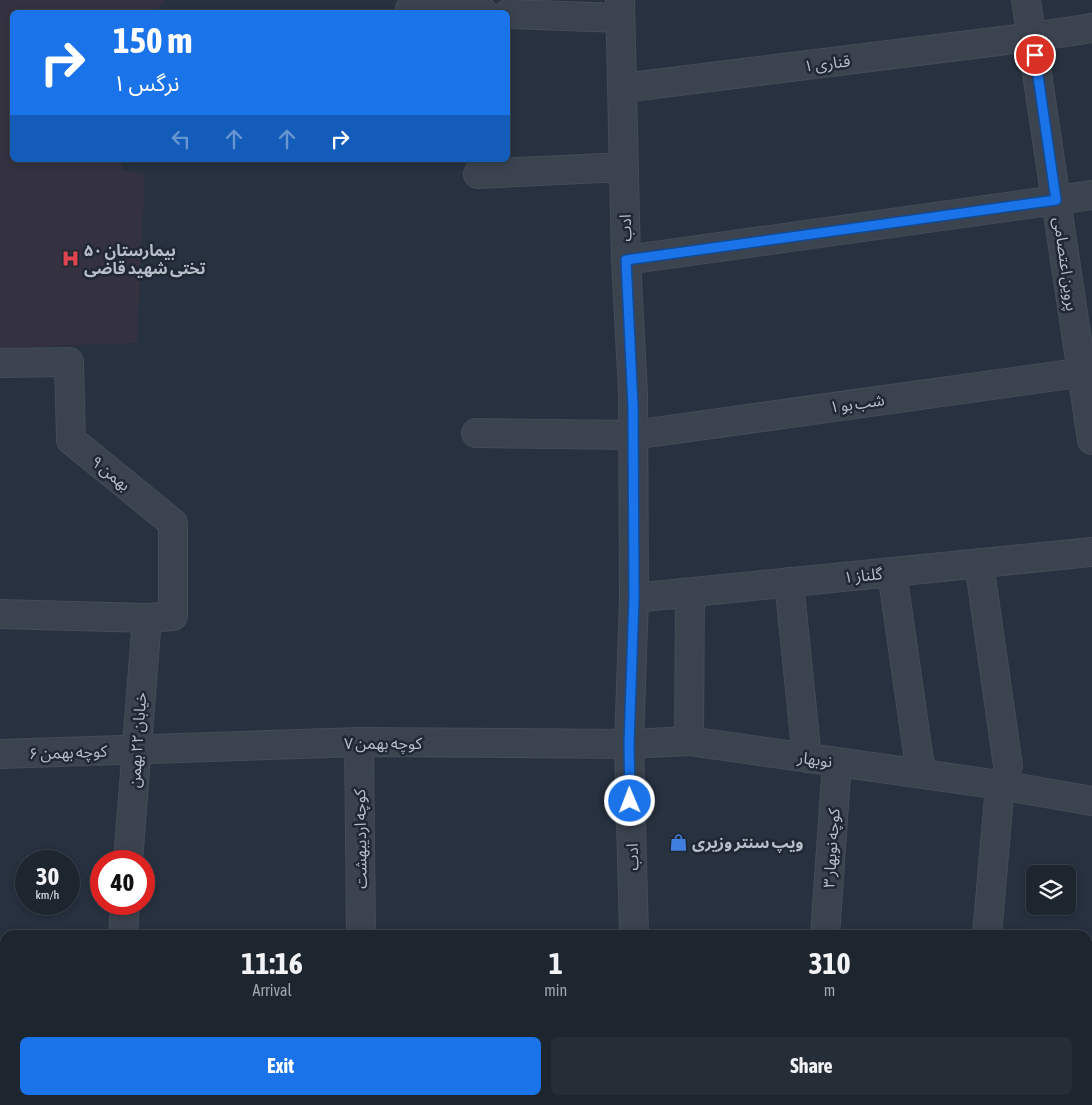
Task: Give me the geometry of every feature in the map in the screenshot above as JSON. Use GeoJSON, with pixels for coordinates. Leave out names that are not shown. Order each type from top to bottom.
{"type":"FeatureCollection","features":[{"type":"Feature","properties":{"kind":"street","name":"پروین اعتصامی"},"geometry":{"type":"LineString","coordinates":[[1026,0],[1056,200],[1087,372],[1092,440]]}},
{"type":"Feature","properties":{"kind":"street"},"geometry":{"type":"LineString","coordinates":[[410,9],[434,10]]}},
{"type":"Feature","properties":{"kind":"street"},"geometry":{"type":"LineString","coordinates":[[510,14],[620,9]]}},
{"type":"Feature","properties":{"kind":"street","name":"ادب"},"geometry":{"type":"LineString","coordinates":[[620,9],[626,260],[633,394],[634,598],[629,744],[634,930]]}},
{"type":"Feature","properties":{"kind":"street","name":"قناری ۱"},"geometry":{"type":"LineString","coordinates":[[623,88],[1092,28]]}},
{"type":"Feature","properties":{"kind":"street"},"geometry":{"type":"LineString","coordinates":[[478,174],[624,167]]}},
{"type":"Feature","properties":{"kind":"street"},"geometry":{"type":"LineString","coordinates":[[626,260],[1092,195]]}},
{"type":"Feature","properties":{"kind":"street","name":"بهمن ۹"},"geometry":{"type":"LineString","coordinates":[[0,362],[69,362],[71,440],[173,523],[173,616],[146,618]]}},
{"type":"Feature","properties":{"kind":"street","name":"شب بو ۱"},"geometry":{"type":"LineString","coordinates":[[476,433],[633,435],[1087,372]]}},
{"type":"Feature","properties":{"kind":"street","name":"گلناز ۱"},"geometry":{"type":"LineString","coordinates":[[634,598],[1092,552]]}},
{"type":"Feature","properties":{"kind":"street"},"geometry":{"type":"LineString","coordinates":[[979,563],[1004,776],[988,930]]}},
{"type":"Feature","properties":{"kind":"street"},"geometry":{"type":"LineString","coordinates":[[892,572],[921,774]]}},
{"type":"Feature","properties":{"kind":"street"},"geometry":{"type":"LineString","coordinates":[[789,582],[807,758]]}},
{"type":"Feature","properties":{"kind":"street"},"geometry":{"type":"LineString","coordinates":[[689,741],[690,593]]}},
{"type":"Feature","properties":{"kind":"street"},"geometry":{"type":"LineString","coordinates":[[0,614],[146,618]]}},
{"type":"Feature","properties":{"kind":"street","name":"خیابان ۲۲ بهمن"},"geometry":{"type":"LineString","coordinates":[[129,850],[146,618]]}},
{"type":"Feature","properties":{"kind":"street","name":"نوبهار"},"geometry":{"type":"LineString","coordinates":[[629,744],[689,741],[921,774],[1004,776],[1092,801]]}},
{"type":"Feature","properties":{"kind":"street","name":"کوچه بهمن ۷"},"geometry":{"type":"LineString","coordinates":[[137,749],[359,742],[629,744]]}},
{"type":"Feature","properties":{"kind":"street","name":"کوچه اردیبهشت"},"geometry":{"type":"LineString","coordinates":[[359,742],[361,930]]}},
{"type":"Feature","properties":{"kind":"street","name":"کوچه بهمن ۶"},"geometry":{"type":"LineString","coordinates":[[0,754],[137,749]]}},
{"type":"Feature","properties":{"kind":"street","name":"کوچه نوبهار ۳"},"geometry":{"type":"LineString","coordinates":[[825,930],[837,762]]}},
{"type":"Feature","properties":{"kind":"street"},"geometry":{"type":"LineString","coordinates":[[122,930],[124,915]]}},
{"type":"Feature","properties":{"kind":"shaded area","name":"بیمارستان ۵۰ تختی شهید قاضی"},"geometry":{"type":"Polygon","coordinates":[[[0,0],[165,0],[156,10],[10,10],[10,162],[122,162],[122,170],[145,174],[137,343],[0,348],[0,0]]]}},
{"type":"Feature","properties":{"kind":"place","name":"بیمارستان ۵۰ تختی شهید قاضی"},"geometry":{"type":"Point","coordinates":[70,259]}},
{"type":"Feature","properties":{"kind":"place","name":"ویپ سنتر وزیری"},"geometry":{"type":"Point","coordinates":[678,842]}},
{"type":"Feature","properties":{"kind":"route"},"geometry":{"type":"LineString","coordinates":[[630,801],[629,744],[634,598],[633,394],[626,260],[1056,200],[1035,55]]}}]}
